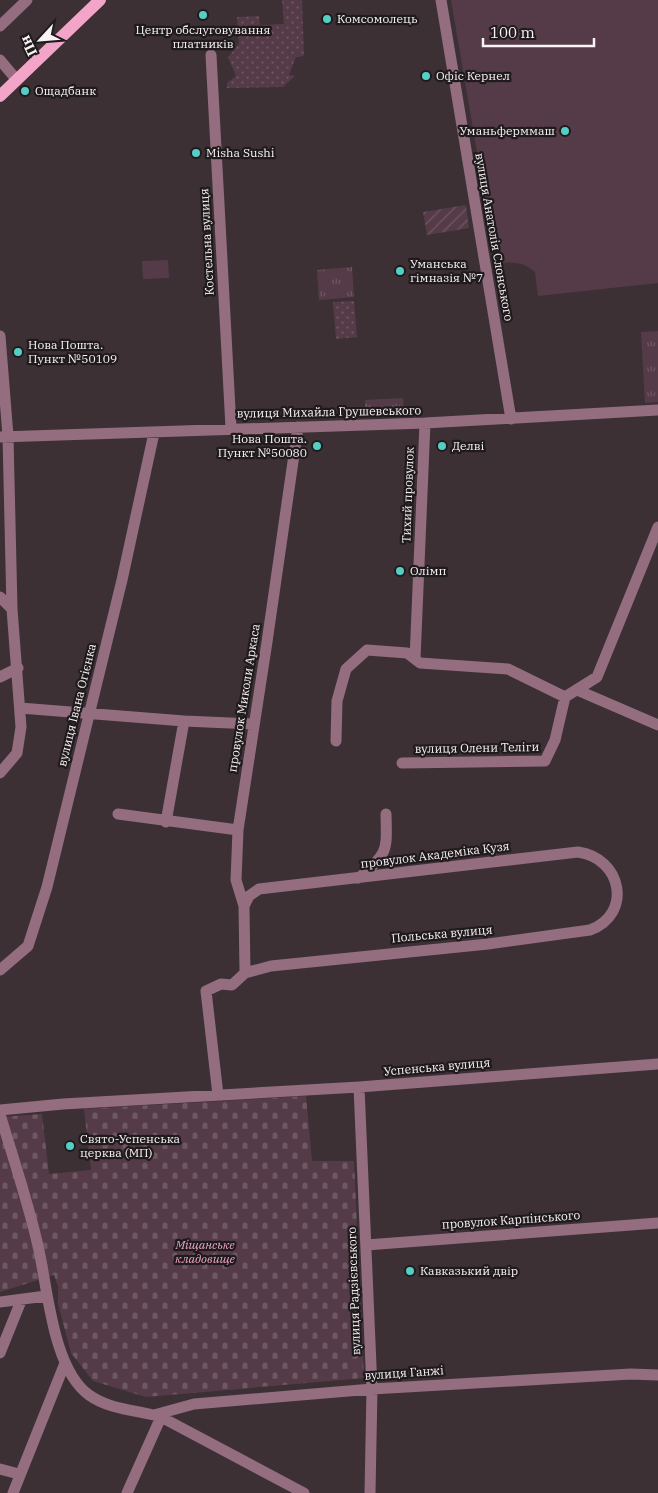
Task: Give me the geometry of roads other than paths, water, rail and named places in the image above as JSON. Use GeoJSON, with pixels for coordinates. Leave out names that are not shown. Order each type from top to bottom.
{"type":"FeatureCollection","features":[{"type":"Feature","properties":{"kind":"main road"},"geometry":{"type":"LineString","coordinates":[[0,96],[100,0]]}},
{"type":"Feature","properties":{"kind":"street"},"geometry":{"type":"LineString","coordinates":[[0,26],[27,0]]}},
{"type":"Feature","properties":{"kind":"street","name":"вулиця Анатолія Слонського"},"geometry":{"type":"LineString","coordinates":[[441,0],[511,419]]}},
{"type":"Feature","properties":{"kind":"street","name":"Костельна вулиця"},"geometry":{"type":"LineString","coordinates":[[211,55],[231,428]]}},
{"type":"Feature","properties":{"kind":"street"},"geometry":{"type":"LineString","coordinates":[[0,60],[16,79]]}},
{"type":"Feature","properties":{"kind":"street"},"geometry":{"type":"LineString","coordinates":[[0,336],[12,609],[20,708],[19,742],[16,753],[0,773]]}},
{"type":"Feature","properties":{"kind":"street","name":"вулиця Михайла Грушевського"},"geometry":{"type":"LineString","coordinates":[[4,437],[425,423],[658,410]]}},
{"type":"Feature","properties":{"kind":"street","name":"Тихий провулок"},"geometry":{"type":"LineString","coordinates":[[415,659],[425,423]]}},
{"type":"Feature","properties":{"kind":"street","name":"провулок Миколи Аркаса"},"geometry":{"type":"LineString","coordinates":[[245,973],[244,906],[236,880],[238,830],[253,724],[269,633],[298,427]]}},
{"type":"Feature","properties":{"kind":"street","name":"вулиця Івана Огієнка"},"geometry":{"type":"LineString","coordinates":[[0,970],[28,946],[47,887],[154,433]]}},
{"type":"Feature","properties":{"kind":"street"},"geometry":{"type":"LineString","coordinates":[[336,742],[336,701],[346,669],[367,650],[407,653],[420,663],[508,669],[565,697],[597,677],[658,527]]}},
{"type":"Feature","properties":{"kind":"street"},"geometry":{"type":"LineString","coordinates":[[0,597],[12,609]]}},
{"type":"Feature","properties":{"kind":"street"},"geometry":{"type":"LineString","coordinates":[[0,677],[18,668]]}},
{"type":"Feature","properties":{"kind":"street"},"geometry":{"type":"LineString","coordinates":[[577,690],[658,725]]}},
{"type":"Feature","properties":{"kind":"street","name":"вулиця Олени Теліги"},"geometry":{"type":"LineString","coordinates":[[402,763],[545,761],[555,740],[565,697]]}},
{"type":"Feature","properties":{"kind":"street"},"geometry":{"type":"LineString","coordinates":[[20,708],[184,721],[253,724]]}},
{"type":"Feature","properties":{"kind":"street"},"geometry":{"type":"LineString","coordinates":[[166,822],[184,721]]}},
{"type":"Feature","properties":{"kind":"street"},"geometry":{"type":"LineString","coordinates":[[118,814],[166,822],[238,830]]}},
{"type":"Feature","properties":{"kind":"street"},"geometry":{"type":"LineString","coordinates":[[359,878],[385,852],[388,844],[386,814]]}},
{"type":"Feature","properties":{"kind":"street","name":"провулок Академіка Кузя"},"geometry":{"type":"LineString","coordinates":[[244,906],[249,896],[259,889],[578,852],[595,856],[608,867],[617,890]]}},
{"type":"Feature","properties":{"kind":"street","name":"Польська вулиця"},"geometry":{"type":"LineString","coordinates":[[245,973],[271,966],[584,931],[597,928],[608,918],[616,905],[617,890]]}},
{"type":"Feature","properties":{"kind":"street"},"geometry":{"type":"LineString","coordinates":[[218,1095],[206,990],[221,984],[237,983],[245,973]]}},
{"type":"Feature","properties":{"kind":"street","name":"Успенська вулиця"},"geometry":{"type":"LineString","coordinates":[[0,1112],[62,1104],[359,1087],[658,1064]]}},
{"type":"Feature","properties":{"kind":"street","name":"вулиця Радзієвського"},"geometry":{"type":"LineString","coordinates":[[359,1087],[372,1389],[370,1493]]}},
{"type":"Feature","properties":{"kind":"street"},"geometry":{"type":"LineString","coordinates":[[0,1112],[38,1246],[46,1296],[65,1363],[77,1384],[87,1394],[101,1403],[158,1416],[302,1493]]}},
{"type":"Feature","properties":{"kind":"street","name":"провулок Карпінського"},"geometry":{"type":"LineString","coordinates":[[366,1245],[658,1223]]}},
{"type":"Feature","properties":{"kind":"street"},"geometry":{"type":"LineString","coordinates":[[0,1302],[22,1301],[46,1296]]}},
{"type":"Feature","properties":{"kind":"street"},"geometry":{"type":"LineString","coordinates":[[0,1353],[22,1301]]}},
{"type":"Feature","properties":{"kind":"street"},"geometry":{"type":"LineString","coordinates":[[13,1493],[65,1363]]}},
{"type":"Feature","properties":{"kind":"street","name":"вулиця Ганжі"},"geometry":{"type":"LineString","coordinates":[[158,1416],[194,1404],[372,1389],[631,1374],[658,1375]]}},
{"type":"Feature","properties":{"kind":"street"},"geometry":{"type":"LineString","coordinates":[[127,1493],[158,1416]]}},
{"type":"Feature","properties":{"kind":"street"},"geometry":{"type":"LineString","coordinates":[[0,1469],[19,1474]]}},
{"type":"Feature","properties":{"kind":"place","name":"Центр обслуговування платників"},"geometry":{"type":"Point","coordinates":[203,15]}},
{"type":"Feature","properties":{"kind":"place","name":"Комсомолець"},"geometry":{"type":"Point","coordinates":[327,19]}},
{"type":"Feature","properties":{"kind":"place","name":"Офіс Кернел"},"geometry":{"type":"Point","coordinates":[426,76]}},
{"type":"Feature","properties":{"kind":"place","name":"Ощадбанк"},"geometry":{"type":"Point","coordinates":[25,91]}},
{"type":"Feature","properties":{"kind":"place","name":"Уманьферммаш"},"geometry":{"type":"Point","coordinates":[565,131]}},
{"type":"Feature","properties":{"kind":"place","name":"Мisha Sushi"},"geometry":{"type":"Point","coordinates":[196,153]}},
{"type":"Feature","properties":{"kind":"place","name":"Уманська гімназія №7"},"geometry":{"type":"Point","coordinates":[400,271]}},
{"type":"Feature","properties":{"kind":"place","name":"Нова Пошта. Пункт №50109"},"geometry":{"type":"Point","coordinates":[18,352]}},
{"type":"Feature","properties":{"kind":"place","name":"Нова Пошта. Пункт №50080"},"geometry":{"type":"Point","coordinates":[317,446]}},
{"type":"Feature","properties":{"kind":"place","name":"Делві"},"geometry":{"type":"Point","coordinates":[442,446]}},
{"type":"Feature","properties":{"kind":"place","name":"Олімп"},"geometry":{"type":"Point","coordinates":[400,571]}},
{"type":"Feature","properties":{"kind":"place","name":"Свято-Успенська церква (МП)"},"geometry":{"type":"Point","coordinates":[70,1146]}},
{"type":"Feature","properties":{"kind":"place","name":"Кавказький двір"},"geometry":{"type":"Point","coordinates":[410,1271]}},
{"type":"Feature","properties":{"kind":"park label","name":"Міщанське кладовище"},"geometry":{"type":"Point","coordinates":[205,1252]}}]}
